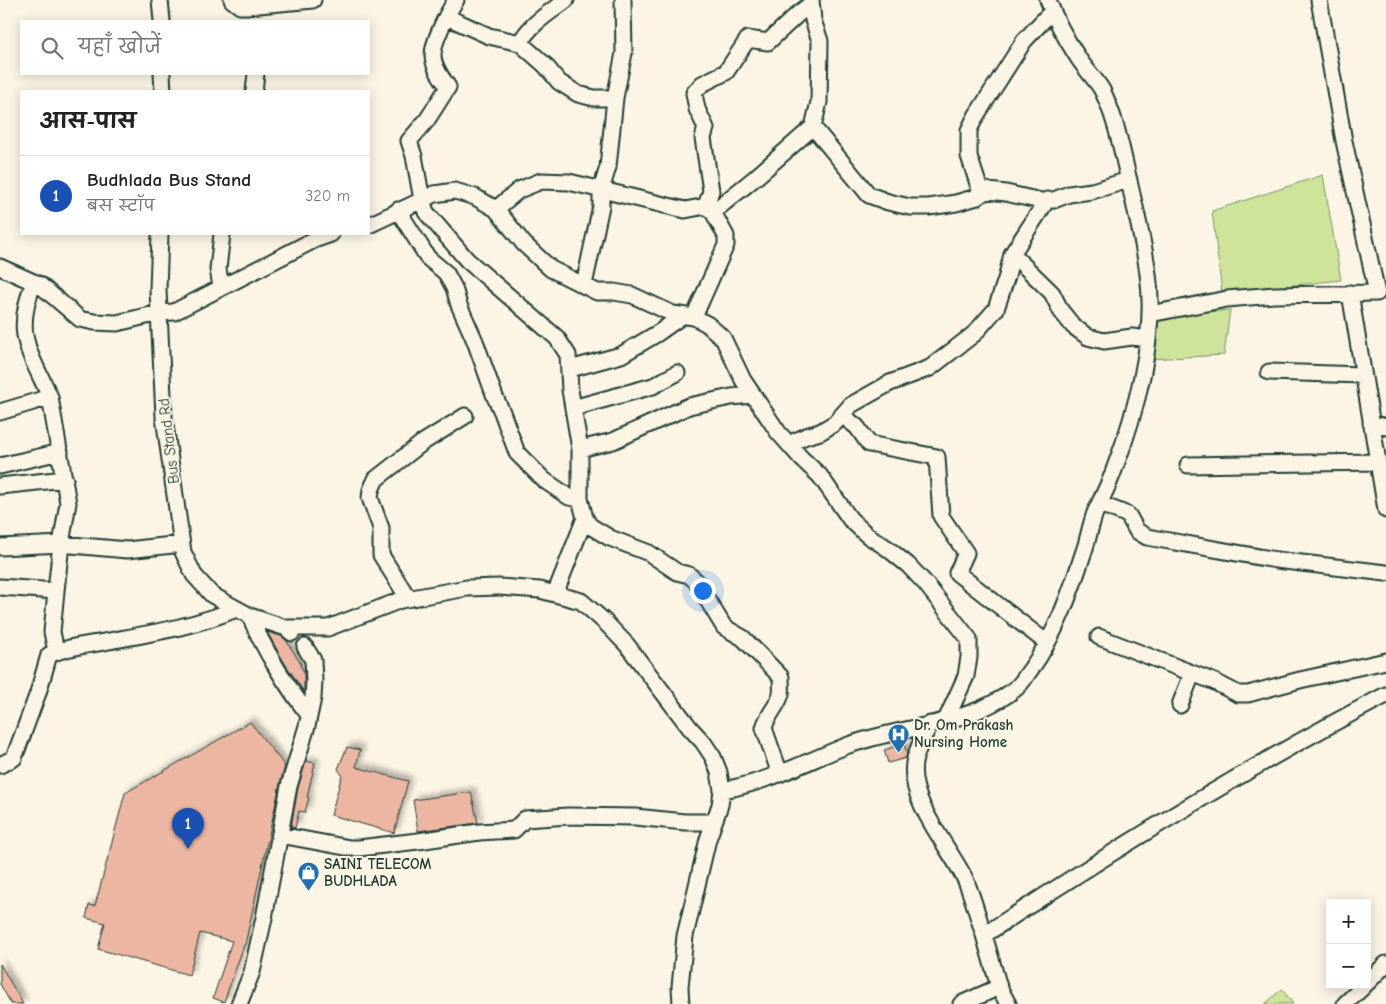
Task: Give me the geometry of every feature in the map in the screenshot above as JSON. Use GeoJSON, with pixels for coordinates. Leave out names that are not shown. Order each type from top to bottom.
{"type":"FeatureCollection","features":[{"type":"Feature","properties":{"kind":"street"},"geometry":{"type":"LineString","coordinates":[[160,0],[162,20]]}},
{"type":"Feature","properties":{"kind":"street"},"geometry":{"type":"LineString","coordinates":[[236,3],[254,6],[313,0]]}},
{"type":"Feature","properties":{"kind":"street"},"geometry":{"type":"LineString","coordinates":[[456,0],[437,41],[433,56],[436,70],[448,87],[427,120],[409,141],[426,212],[467,260],[557,338],[568,355],[570,390],[580,449],[580,500],[585,518],[590,526],[598,532],[649,553],[677,572],[689,575],[696,581],[724,626],[743,638],[781,677],[782,693],[764,728],[780,774]]}},
{"type":"Feature","properties":{"kind":"street"},"geometry":{"type":"LineString","coordinates":[[520,43],[525,33],[566,0]]}},
{"type":"Feature","properties":{"kind":"street"},"geometry":{"type":"LineString","coordinates":[[584,285],[601,206],[601,190],[608,167],[615,98],[624,53],[623,0]]}},
{"type":"Feature","properties":{"kind":"street"},"geometry":{"type":"LineString","coordinates":[[1150,314],[1236,298],[1312,293],[1382,294],[1344,141],[1319,0]]}},
{"type":"Feature","properties":{"kind":"street"},"geometry":{"type":"LineString","coordinates":[[496,209],[520,190],[541,181],[569,182],[685,210],[710,209],[770,166],[813,127],[819,102],[820,41],[812,20],[811,2]]}},
{"type":"Feature","properties":{"kind":"street"},"geometry":{"type":"LineString","coordinates":[[570,369],[621,355],[688,316],[726,245],[726,236],[710,209],[711,191],[703,138],[706,128],[697,109],[694,93],[702,84],[726,72],[748,39],[768,42],[811,2]]}},
{"type":"Feature","properties":{"kind":"street"},"geometry":{"type":"LineString","coordinates":[[236,3],[246,20]]}},
{"type":"Feature","properties":{"kind":"street"},"geometry":{"type":"LineString","coordinates":[[722,790],[780,774],[847,746],[946,720],[991,704],[1017,688],[1056,627],[1071,590],[1095,514],[1114,470],[1138,392],[1148,339],[1150,314],[1149,276],[1129,180],[1115,126],[1101,90],[1076,56],[1050,5],[1024,41],[968,130],[969,156],[980,190],[1054,200],[1129,180]]}},
{"type":"Feature","properties":{"kind":"street"},"geometry":{"type":"LineString","coordinates":[[447,17],[489,36],[520,43],[545,65],[559,82],[578,94],[594,98],[615,98]]}},
{"type":"Feature","properties":{"kind":"street"},"geometry":{"type":"LineString","coordinates":[[162,75],[163,90]]}},
{"type":"Feature","properties":{"kind":"street"},"geometry":{"type":"LineString","coordinates":[[254,90],[256,75]]}},
{"type":"Feature","properties":{"kind":"street"},"geometry":{"type":"LineString","coordinates":[[813,127],[869,195],[888,202],[910,207],[956,203],[977,197],[986,190]]}},
{"type":"Feature","properties":{"kind":"street"},"geometry":{"type":"LineString","coordinates":[[370,224],[434,194],[455,191],[475,196],[496,209],[536,256],[551,269],[597,292],[632,295],[673,314],[688,316],[707,324],[723,338],[743,380],[778,432],[820,476],[850,519],[867,535],[908,565],[925,583],[968,638],[969,657],[966,676],[946,720]]}},
{"type":"Feature","properties":{"kind":"street"},"geometry":{"type":"LineString","coordinates":[[789,444],[820,432],[835,423],[851,405],[890,382],[930,368],[974,334],[996,309],[1012,254],[1047,200]]}},
{"type":"Feature","properties":{"kind":"street"},"geometry":{"type":"LineString","coordinates":[[398,210],[428,258],[446,273],[454,288],[517,453],[544,480],[570,497],[580,500]]}},
{"type":"Feature","properties":{"kind":"street","name":"Bus Stand Rd"},"geometry":{"type":"LineString","coordinates":[[160,235],[158,290],[164,417],[184,552],[194,575],[212,595],[243,612],[306,640]]}},
{"type":"Feature","properties":{"kind":"street"},"geometry":{"type":"LineString","coordinates":[[221,287],[218,269],[222,235]]}},
{"type":"Feature","properties":{"kind":"street"},"geometry":{"type":"LineString","coordinates":[[0,267],[40,285],[80,319],[117,323],[159,313],[174,312],[314,240],[329,235]]}},
{"type":"Feature","properties":{"kind":"street"},"geometry":{"type":"LineString","coordinates":[[1012,254],[1052,293],[1061,311],[1073,326],[1088,337],[1104,341],[1132,337],[1148,339]]}},
{"type":"Feature","properties":{"kind":"street"},"geometry":{"type":"LineString","coordinates":[[34,282],[26,302],[23,319],[24,334],[30,353],[50,397],[68,504],[61,544],[52,632],[56,652]]}},
{"type":"Feature","properties":{"kind":"street"},"geometry":{"type":"LineString","coordinates":[[1350,294],[1363,375],[1379,425],[1378,462],[1385,501]]}},
{"type":"Feature","properties":{"kind":"street"},"geometry":{"type":"LineString","coordinates":[[1269,372],[1363,375]]}},
{"type":"Feature","properties":{"kind":"street"},"geometry":{"type":"LineString","coordinates":[[573,408],[653,386],[676,373]]}},
{"type":"Feature","properties":{"kind":"street"},"geometry":{"type":"LineString","coordinates":[[580,449],[613,441],[689,406],[731,397],[753,395]]}},
{"type":"Feature","properties":{"kind":"street"},"geometry":{"type":"LineString","coordinates":[[0,412],[50,397]]}},
{"type":"Feature","properties":{"kind":"street"},"geometry":{"type":"LineString","coordinates":[[842,415],[857,427],[869,444],[937,457],[941,516],[966,553],[957,573],[1047,643]]}},
{"type":"Feature","properties":{"kind":"street"},"geometry":{"type":"LineString","coordinates":[[408,598],[381,555],[381,528],[370,498],[371,490],[376,479],[422,443],[465,416]]}},
{"type":"Feature","properties":{"kind":"street"},"geometry":{"type":"LineString","coordinates":[[0,466],[60,452]]}},
{"type":"Feature","properties":{"kind":"street"},"geometry":{"type":"LineString","coordinates":[[1188,465],[1378,462]]}},
{"type":"Feature","properties":{"kind":"street"},"geometry":{"type":"LineString","coordinates":[[0,486],[65,479]]}},
{"type":"Feature","properties":{"kind":"street"},"geometry":{"type":"LineString","coordinates":[[1100,504],[1128,515],[1137,531],[1147,537],[1276,560],[1386,573]]}},
{"type":"Feature","properties":{"kind":"street"},"geometry":{"type":"LineString","coordinates":[[555,594],[585,518]]}},
{"type":"Feature","properties":{"kind":"street"},"geometry":{"type":"LineString","coordinates":[[0,547],[61,544],[128,550],[182,544]]}},
{"type":"Feature","properties":{"kind":"street"},"geometry":{"type":"LineString","coordinates":[[0,587],[56,591]]}},
{"type":"Feature","properties":{"kind":"street"},"geometry":{"type":"LineString","coordinates":[[240,1004],[252,972],[289,786],[309,715],[314,681],[306,640],[328,628],[408,598],[475,587],[540,590],[581,601],[605,622],[626,645],[713,757],[719,772],[722,790],[708,838],[685,936],[680,987],[681,1004]]}},
{"type":"Feature","properties":{"kind":"street"},"geometry":{"type":"LineString","coordinates":[[0,765],[14,758],[38,693],[49,655],[243,612],[309,715]]}},
{"type":"Feature","properties":{"kind":"street"},"geometry":{"type":"LineString","coordinates":[[1099,637],[1215,682],[1238,694],[1248,694],[1300,680],[1386,661]]}},
{"type":"Feature","properties":{"kind":"street"},"geometry":{"type":"LineString","coordinates":[[1180,704],[1192,674]]}},
{"type":"Feature","properties":{"kind":"street"},"geometry":{"type":"LineString","coordinates":[[984,935],[1072,877],[1236,778],[1322,728],[1386,695]]}},
{"type":"Feature","properties":{"kind":"street"},"geometry":{"type":"LineString","coordinates":[[930,724],[914,763],[914,777],[918,794],[925,814],[941,836],[966,881],[999,987],[1008,1004]]}},
{"type":"Feature","properties":{"kind":"street"},"geometry":{"type":"LineString","coordinates":[[280,835],[359,848],[418,842],[479,832],[514,830],[525,820],[560,817],[635,817],[685,822],[714,822]]}},
{"type":"Feature","properties":{"kind":"street"},"geometry":{"type":"LineString","coordinates":[[1371,979],[1386,964]]}},
{"type":"Feature","properties":{"kind":"street"},"geometry":{"type":"LineString","coordinates":[[961,1004],[999,987]]}},
{"type":"Feature","properties":{"kind":"street"},"geometry":{"type":"LineString","coordinates":[[1345,1004],[1361,989]]}},
{"type":"Feature","properties":{"kind":"green space"},"geometry":{"type":"Polygon","coordinates":[[[1323,175],[1341,280],[1222,293],[1212,211],[1323,175]]]}},
{"type":"Feature","properties":{"kind":"green space"},"geometry":{"type":"Polygon","coordinates":[[[1230,310],[1224,355],[1149,359],[1155,321],[1187,314],[1230,310]]]}},
{"type":"Feature","properties":{"kind":"green space"},"geometry":{"type":"Polygon","coordinates":[[[1282,989],[1293,1004],[1265,1004],[1282,989]]]}},
{"type":"Feature","properties":{"kind":"building"},"geometry":{"type":"Polygon","coordinates":[[[267,632],[281,636],[286,640],[301,664],[304,672],[304,692],[284,662],[267,632]]]}},
{"type":"Feature","properties":{"kind":"building"},"geometry":{"type":"Polygon","coordinates":[[[250,722],[285,766],[245,945],[224,1002],[213,998],[232,941],[200,933],[189,975],[98,949],[105,923],[86,918],[89,905],[95,906],[125,793],[250,722]]]}},
{"type":"Feature","properties":{"kind":"building"},"geometry":{"type":"Polygon","coordinates":[[[904,744],[907,753],[906,758],[888,763],[884,750],[904,744]]]}},
{"type":"Feature","properties":{"kind":"building"},"geometry":{"type":"Polygon","coordinates":[[[347,747],[360,750],[356,767],[408,781],[394,833],[331,815],[342,775],[338,769],[347,747]]]}},
{"type":"Feature","properties":{"kind":"building"},"geometry":{"type":"Polygon","coordinates":[[[306,761],[315,763],[305,812],[299,811],[295,828],[291,827],[298,788],[306,761]]]}},
{"type":"Feature","properties":{"kind":"building"},"geometry":{"type":"Polygon","coordinates":[[[471,792],[478,823],[418,831],[413,800],[471,792]]]}},
{"type":"Feature","properties":{"kind":"building"},"geometry":{"type":"Polygon","coordinates":[[[0,964],[23,1004],[11,1004],[0,984],[0,964]]]}},
{"type":"Feature","properties":{"kind":"place","name":"Dr. Om Prakash Nursing Home"},"geometry":{"type":"Point","coordinates":[898,753]}},
{"type":"Feature","properties":{"kind":"place","name":"Budhlada Bus Stand"},"geometry":{"type":"Point","coordinates":[188,849]}},
{"type":"Feature","properties":{"kind":"place","name":"SAINI TELECOM BUDHLADA"},"geometry":{"type":"Point","coordinates":[308,892]}}]}
